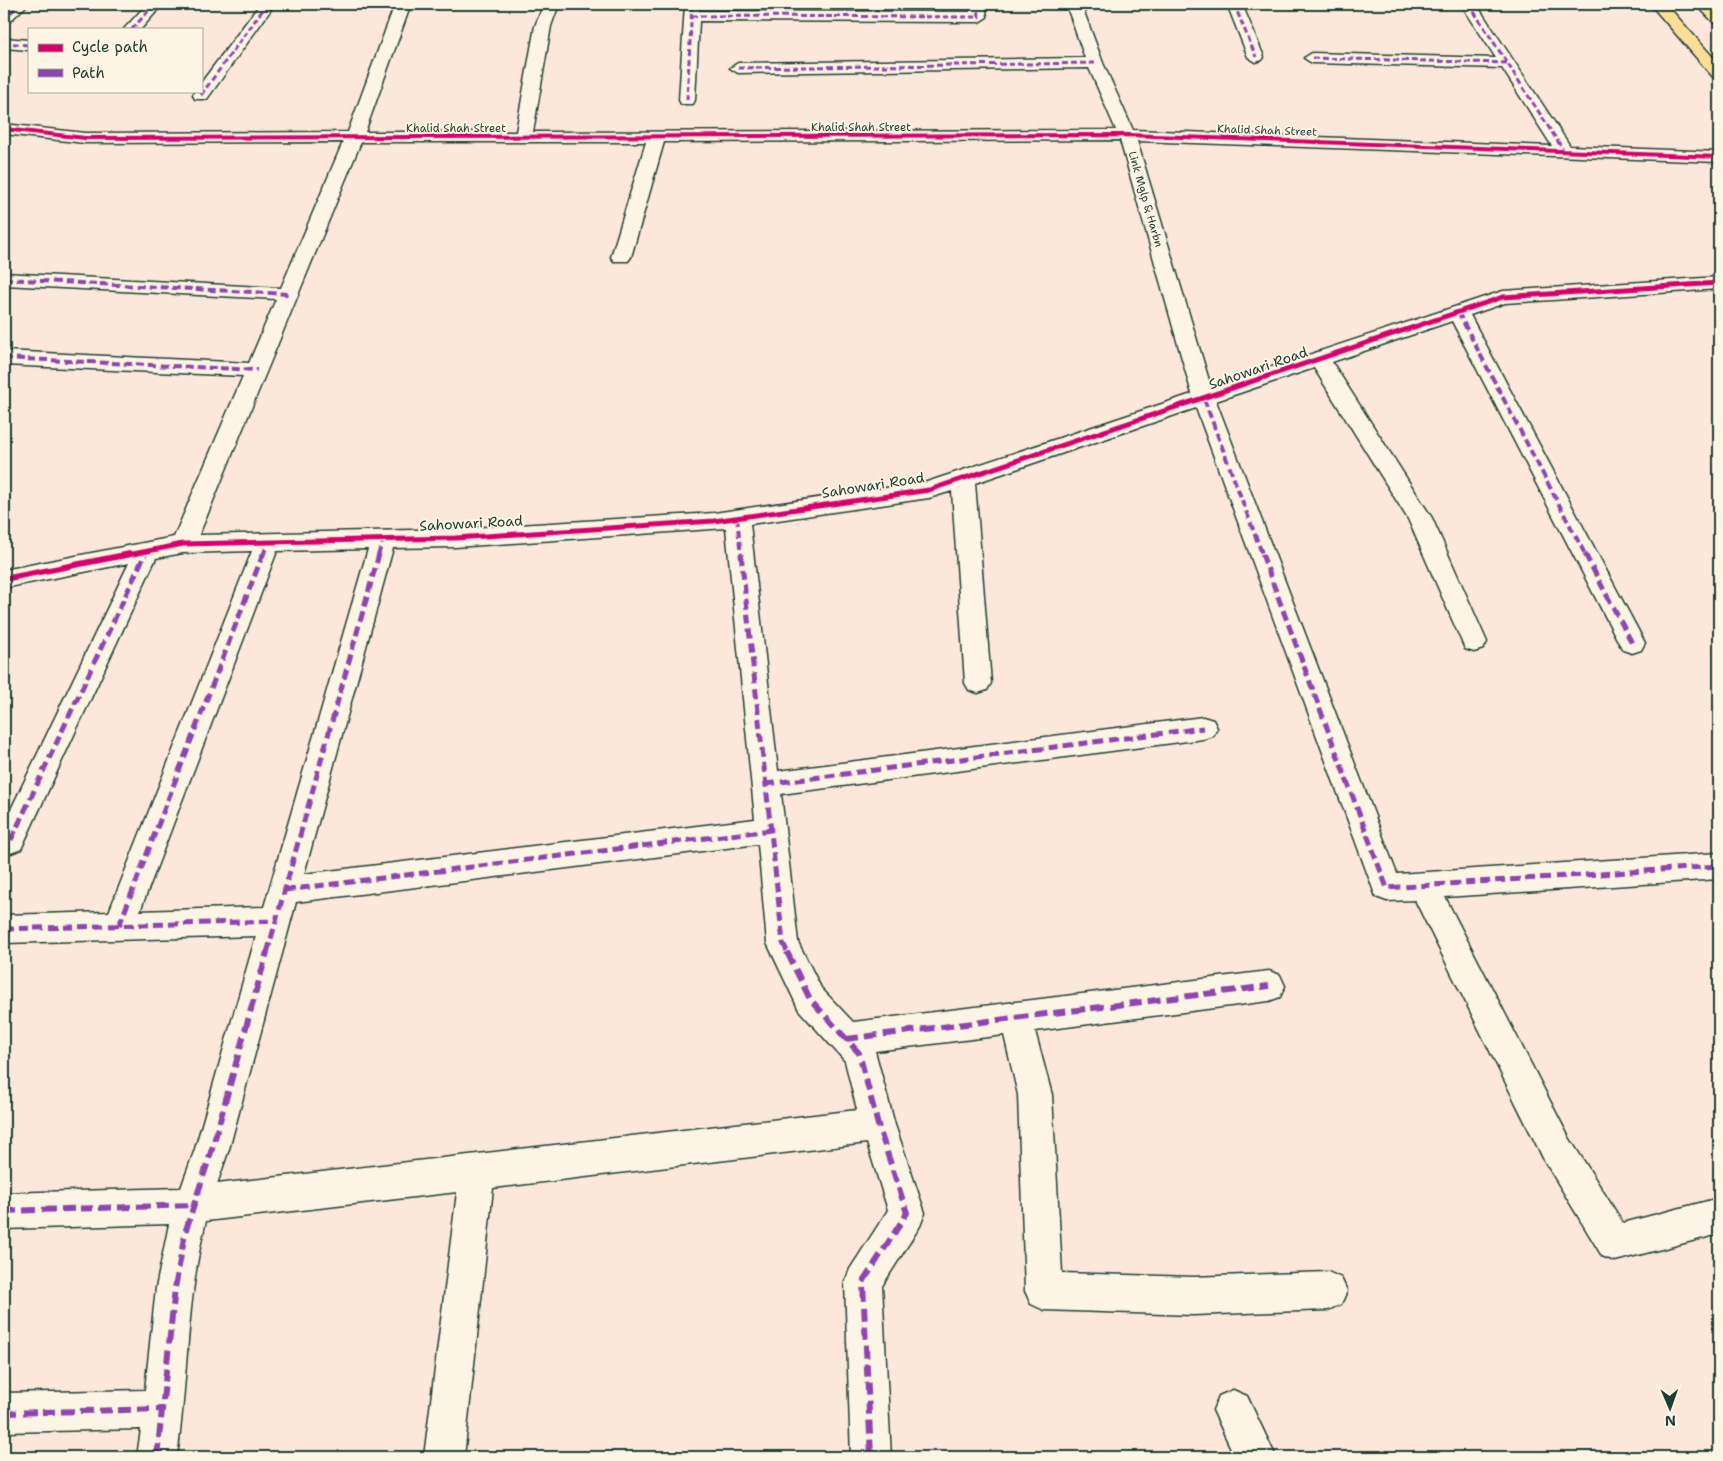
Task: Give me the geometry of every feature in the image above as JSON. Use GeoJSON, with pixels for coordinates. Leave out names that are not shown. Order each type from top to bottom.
{"type":"FeatureCollection","features":[{"type":"Feature","properties":{"kind":"main road"},"geometry":{"type":"LineString","coordinates":[[1658,4],[1719,74]]}},
{"type":"Feature","properties":{"kind":"main road"},"geometry":{"type":"LineString","coordinates":[[1704,4],[1719,20]]}},
{"type":"Feature","properties":{"kind":"street"},"geometry":{"type":"LineString","coordinates":[[4,19],[20,4]]}},
{"type":"Feature","properties":{"kind":"street"},"geometry":{"type":"LineString","coordinates":[[133,28],[155,4]]}},
{"type":"Feature","properties":{"kind":"street"},"geometry":{"type":"LineString","coordinates":[[201,95],[267,4]]}},
{"type":"Feature","properties":{"kind":"street"},"geometry":{"type":"LineString","coordinates":[[183,544],[354,138],[403,4]]}},
{"type":"Feature","properties":{"kind":"street"},"geometry":{"type":"LineString","coordinates":[[523,138],[543,26],[552,4]]}},
{"type":"Feature","properties":{"kind":"street"},"geometry":{"type":"LineString","coordinates":[[687,100],[691,10],[838,11],[970,18],[979,16],[978,4]]}},
{"type":"Feature","properties":{"kind":"street","name":"Link Mglp & Harbn"},"geometry":{"type":"LineString","coordinates":[[1074,4],[1095,63],[1127,135],[1204,399],[1387,888],[1424,886]]}},
{"type":"Feature","properties":{"kind":"street"},"geometry":{"type":"LineString","coordinates":[[1234,4],[1256,57]]}},
{"type":"Feature","properties":{"kind":"street"},"geometry":{"type":"LineString","coordinates":[[1469,4],[1564,151]]}},
{"type":"Feature","properties":{"kind":"street"},"geometry":{"type":"LineString","coordinates":[[4,43],[28,45]]}},
{"type":"Feature","properties":{"kind":"street"},"geometry":{"type":"LineString","coordinates":[[1312,58],[1507,63]]}},
{"type":"Feature","properties":{"kind":"street"},"geometry":{"type":"LineString","coordinates":[[738,68],[1095,63]]}},
{"type":"Feature","properties":{"kind":"street","name":"Khalid Shah Street"},"geometry":{"type":"LineString","coordinates":[[4,129],[86,138],[656,138],[1127,135],[1719,157]]}},
{"type":"Feature","properties":{"kind":"street"},"geometry":{"type":"LineString","coordinates":[[621,257],[656,138]]}},
{"type":"Feature","properties":{"kind":"street"},"geometry":{"type":"LineString","coordinates":[[4,279],[288,294]]}},
{"type":"Feature","properties":{"kind":"street","name":"Sahowari Road"},"geometry":{"type":"LineString","coordinates":[[4,579],[183,544],[383,540],[714,521],[929,490],[1503,297],[1719,284]]}},
{"type":"Feature","properties":{"kind":"street"},"geometry":{"type":"LineString","coordinates":[[1458,312],[1632,643]]}},
{"type":"Feature","properties":{"kind":"street"},"geometry":{"type":"LineString","coordinates":[[4,358],[256,370]]}},
{"type":"Feature","properties":{"kind":"street"},"geometry":{"type":"LineString","coordinates":[[1320,360],[1420,518],[1474,642]]}},
{"type":"Feature","properties":{"kind":"street"},"geometry":{"type":"LineString","coordinates":[[963,479],[978,683]]}},
{"type":"Feature","properties":{"kind":"street"},"geometry":{"type":"LineString","coordinates":[[737,517],[783,943],[810,999],[858,1053],[878,1125],[906,1213],[863,1282],[871,1457]]}},
{"type":"Feature","properties":{"kind":"street"},"geometry":{"type":"LineString","coordinates":[[157,1457],[164,1409],[168,1336],[185,1232],[212,1149],[383,540]]}},
{"type":"Feature","properties":{"kind":"street"},"geometry":{"type":"LineString","coordinates":[[119,926],[268,542]]}},
{"type":"Feature","properties":{"kind":"street"},"geometry":{"type":"LineString","coordinates":[[11,840],[147,551]]}},
{"type":"Feature","properties":{"kind":"street"},"geometry":{"type":"LineString","coordinates":[[766,784],[1203,728]]}},
{"type":"Feature","properties":{"kind":"street"},"geometry":{"type":"LineString","coordinates":[[285,890],[771,830]]}},
{"type":"Feature","properties":{"kind":"street"},"geometry":{"type":"LineString","coordinates":[[1719,866],[1424,886],[1556,1148],[1615,1243],[1719,1216]]}},
{"type":"Feature","properties":{"kind":"street"},"geometry":{"type":"LineString","coordinates":[[4,929],[276,921]]}},
{"type":"Feature","properties":{"kind":"street"},"geometry":{"type":"LineString","coordinates":[[846,1039],[1269,986]]}},
{"type":"Feature","properties":{"kind":"street"},"geometry":{"type":"LineString","coordinates":[[1016,1018],[1035,1095],[1044,1291],[1192,1296],[1328,1291]]}},
{"type":"Feature","properties":{"kind":"street"},"geometry":{"type":"LineString","coordinates":[[4,1211],[194,1204],[878,1125]]}},
{"type":"Feature","properties":{"kind":"street"},"geometry":{"type":"LineString","coordinates":[[444,1457],[476,1172]]}},
{"type":"Feature","properties":{"kind":"street"},"geometry":{"type":"LineString","coordinates":[[4,1413],[164,1409]]}},
{"type":"Feature","properties":{"kind":"street"},"geometry":{"type":"LineString","coordinates":[[1233,1410],[1256,1457]]}},
{"type":"Feature","properties":{"kind":"marked path"},"geometry":{"type":"LineString","coordinates":[[4,19],[20,4]]}},
{"type":"Feature","properties":{"kind":"marked path"},"geometry":{"type":"LineString","coordinates":[[133,28],[155,4]]}},
{"type":"Feature","properties":{"kind":"marked path"},"geometry":{"type":"LineString","coordinates":[[201,95],[267,4]]}},
{"type":"Feature","properties":{"kind":"marked path"},"geometry":{"type":"LineString","coordinates":[[687,100],[692,4]]}},
{"type":"Feature","properties":{"kind":"marked path"},"geometry":{"type":"LineString","coordinates":[[691,16],[979,17],[978,4]]}},
{"type":"Feature","properties":{"kind":"marked path"},"geometry":{"type":"LineString","coordinates":[[1234,4],[1256,57]]}},
{"type":"Feature","properties":{"kind":"marked path"},"geometry":{"type":"LineString","coordinates":[[1469,4],[1564,151]]}},
{"type":"Feature","properties":{"kind":"marked path"},"geometry":{"type":"LineString","coordinates":[[4,43],[28,45]]}},
{"type":"Feature","properties":{"kind":"marked path"},"geometry":{"type":"LineString","coordinates":[[1312,58],[1507,63]]}},
{"type":"Feature","properties":{"kind":"marked path"},"geometry":{"type":"LineString","coordinates":[[738,68],[1095,63]]}},
{"type":"Feature","properties":{"kind":"marked path"},"geometry":{"type":"LineString","coordinates":[[4,279],[289,294]]}},
{"type":"Feature","properties":{"kind":"marked path"},"geometry":{"type":"LineString","coordinates":[[1458,312],[1632,643]]}},
{"type":"Feature","properties":{"kind":"marked path"},"geometry":{"type":"LineString","coordinates":[[4,358],[257,370]]}},
{"type":"Feature","properties":{"kind":"marked path"},"geometry":{"type":"LineString","coordinates":[[1204,399],[1387,888],[1719,866]]}},
{"type":"Feature","properties":{"kind":"marked path"},"geometry":{"type":"LineString","coordinates":[[737,517],[783,943],[810,999],[859,1053],[878,1125],[907,1213],[863,1282],[871,1457]]}},
{"type":"Feature","properties":{"kind":"marked path"},"geometry":{"type":"LineString","coordinates":[[157,1457],[171,1316],[185,1233],[212,1149],[383,539]]}},
{"type":"Feature","properties":{"kind":"marked path"},"geometry":{"type":"LineString","coordinates":[[119,926],[268,542]]}},
{"type":"Feature","properties":{"kind":"marked path"},"geometry":{"type":"LineString","coordinates":[[11,840],[147,551]]}},
{"type":"Feature","properties":{"kind":"marked path"},"geometry":{"type":"LineString","coordinates":[[766,784],[1203,728]]}},
{"type":"Feature","properties":{"kind":"marked path"},"geometry":{"type":"LineString","coordinates":[[285,890],[771,830]]}},
{"type":"Feature","properties":{"kind":"marked path"},"geometry":{"type":"LineString","coordinates":[[4,929],[276,921]]}},
{"type":"Feature","properties":{"kind":"marked path"},"geometry":{"type":"LineString","coordinates":[[846,1039],[1269,986]]}},
{"type":"Feature","properties":{"kind":"marked path"},"geometry":{"type":"LineString","coordinates":[[4,1211],[194,1205]]}},
{"type":"Feature","properties":{"kind":"marked path"},"geometry":{"type":"LineString","coordinates":[[4,1413],[164,1409]]}},
{"type":"Feature","properties":{"kind":"cycle path"},"geometry":{"type":"LineString","coordinates":[[4,129],[85,138],[1127,135],[1719,157]]}},
{"type":"Feature","properties":{"kind":"cycle path"},"geometry":{"type":"LineString","coordinates":[[4,579],[183,544],[455,538],[714,521],[929,490],[1503,297],[1719,283]]}}]}
